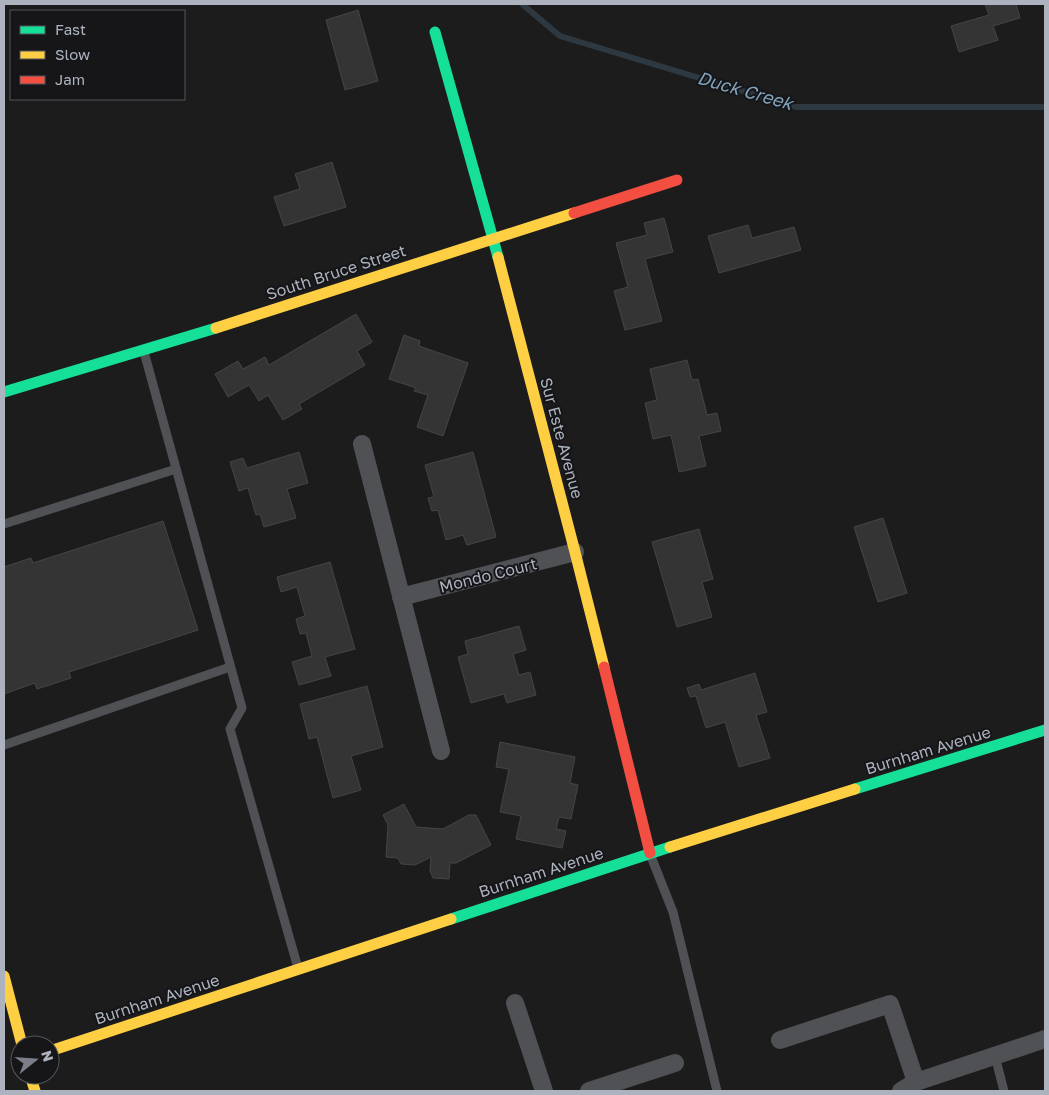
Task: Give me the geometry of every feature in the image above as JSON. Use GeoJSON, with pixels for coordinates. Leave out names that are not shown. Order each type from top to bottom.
{"type":"FeatureCollection","features":[{"type":"Feature","properties":{"kind":"street","name":"Sur Este Avenue"},"geometry":{"type":"LineString","coordinates":[[435,32],[493,239],[575,552],[650,853]]}},
{"type":"Feature","properties":{"kind":"street","name":"South Bruce Street"},"geometry":{"type":"LineString","coordinates":[[4,392],[206,331],[677,180]]}},
{"type":"Feature","properties":{"kind":"street"},"geometry":{"type":"LineString","coordinates":[[362,444],[441,751]]}},
{"type":"Feature","properties":{"kind":"street","name":"Mondo Court"},"geometry":{"type":"LineString","coordinates":[[401,597],[575,552]]}},
{"type":"Feature","properties":{"kind":"street","name":"Burnham Avenue"},"geometry":{"type":"LineString","coordinates":[[60,1048],[650,853],[1045,730]]}},
{"type":"Feature","properties":{"kind":"street"},"geometry":{"type":"LineString","coordinates":[[4,976],[19,1035]]}},
{"type":"Feature","properties":{"kind":"street"},"geometry":{"type":"LineString","coordinates":[[515,1003],[544,1091]]}},
{"type":"Feature","properties":{"kind":"street"},"geometry":{"type":"LineString","coordinates":[[780,1040],[890,1004],[908,1087],[1045,1039]]}},
{"type":"Feature","properties":{"kind":"street"},"geometry":{"type":"LineString","coordinates":[[588,1091],[675,1063]]}},
{"type":"Feature","properties":{"kind":"lane"},"geometry":{"type":"LineString","coordinates":[[143,349],[242,708],[230,729],[299,970]]}},
{"type":"Feature","properties":{"kind":"lane"},"geometry":{"type":"LineString","coordinates":[[4,524],[176,469]]}},
{"type":"Feature","properties":{"kind":"lane"},"geometry":{"type":"LineString","coordinates":[[4,745],[230,667]]}},
{"type":"Feature","properties":{"kind":"lane"},"geometry":{"type":"LineString","coordinates":[[650,853],[673,912],[717,1091]]}},
{"type":"Feature","properties":{"kind":"lane"},"geometry":{"type":"LineString","coordinates":[[995,1056],[1004,1091]]}},
{"type":"Feature","properties":{"kind":"building"},"geometry":{"type":"Polygon","coordinates":[[[985,4],[1016,4],[1020,18],[993,26],[998,40],[959,52],[951,26],[989,15],[985,4]]]}},
{"type":"Feature","properties":{"kind":"building"},"geometry":{"type":"Polygon","coordinates":[[[358,10],[378,81],[345,90],[326,20],[358,10]]]}},
{"type":"Feature","properties":{"kind":"building"},"geometry":{"type":"Polygon","coordinates":[[[332,162],[346,207],[284,226],[274,197],[300,189],[295,174],[332,162]]]}},
{"type":"Feature","properties":{"kind":"building"},"geometry":{"type":"Polygon","coordinates":[[[664,218],[673,252],[645,259],[662,321],[625,330],[614,291],[628,287],[616,243],[647,235],[644,223],[664,218]]]}},
{"type":"Feature","properties":{"kind":"building"},"geometry":{"type":"Polygon","coordinates":[[[748,225],[752,238],[794,227],[801,250],[719,273],[708,236],[748,225]]]}},
{"type":"Feature","properties":{"kind":"building"},"geometry":{"type":"Polygon","coordinates":[[[356,314],[372,342],[357,351],[365,365],[299,404],[302,409],[283,420],[268,395],[259,401],[249,385],[228,397],[215,374],[238,361],[243,369],[265,357],[269,365],[356,314]]]}},
{"type":"Feature","properties":{"kind":"building"},"geometry":{"type":"Polygon","coordinates":[[[404,335],[420,341],[419,346],[468,363],[443,436],[417,427],[428,395],[414,391],[416,388],[389,379],[404,335]]]}},
{"type":"Feature","properties":{"kind":"building"},"geometry":{"type":"Polygon","coordinates":[[[687,360],[692,380],[698,379],[707,415],[717,413],[721,431],[699,436],[706,466],[679,472],[671,435],[653,439],[645,403],[657,400],[650,369],[687,360]]]}},
{"type":"Feature","properties":{"kind":"building"},"geometry":{"type":"Polygon","coordinates":[[[299,452],[308,483],[287,489],[296,518],[264,527],[260,514],[256,515],[248,488],[239,491],[230,462],[243,458],[247,468],[299,452]]]}},
{"type":"Feature","properties":{"kind":"building"},"geometry":{"type":"Polygon","coordinates":[[[473,452],[496,537],[467,545],[463,535],[446,540],[438,510],[432,511],[428,498],[434,497],[425,465],[473,452]]]}},
{"type":"Feature","properties":{"kind":"building"},"geometry":{"type":"Polygon","coordinates":[[[883,518],[907,593],[878,602],[854,527],[883,518]]]}},
{"type":"Feature","properties":{"kind":"building"},"geometry":{"type":"Polygon","coordinates":[[[163,521],[198,630],[69,672],[71,678],[37,689],[35,683],[4,694],[4,567],[31,558],[33,563],[163,521]]]}},
{"type":"Feature","properties":{"kind":"building"},"geometry":{"type":"Polygon","coordinates":[[[699,529],[713,579],[702,582],[712,617],[677,627],[652,542],[699,529]]]}},
{"type":"Feature","properties":{"kind":"building"},"geometry":{"type":"Polygon","coordinates":[[[330,562],[355,649],[325,657],[331,676],[299,685],[292,662],[312,656],[306,633],[300,634],[296,619],[305,616],[297,587],[281,592],[277,577],[330,562]]]}},
{"type":"Feature","properties":{"kind":"building"},"geometry":{"type":"Polygon","coordinates":[[[519,626],[526,650],[513,654],[519,675],[530,672],[536,695],[507,703],[504,694],[471,703],[458,657],[468,654],[465,641],[519,626]]]}},
{"type":"Feature","properties":{"kind":"building"},"geometry":{"type":"Polygon","coordinates":[[[755,673],[767,712],[756,715],[770,758],[739,767],[725,722],[706,728],[696,696],[690,697],[687,688],[699,684],[701,690],[755,673]]]}},
{"type":"Feature","properties":{"kind":"building"},"geometry":{"type":"Polygon","coordinates":[[[367,686],[383,747],[351,756],[361,790],[333,798],[317,737],[309,739],[300,704],[367,686]]]}},
{"type":"Feature","properties":{"kind":"building"},"geometry":{"type":"Polygon","coordinates":[[[500,742],[575,757],[570,783],[578,785],[571,819],[559,817],[556,829],[566,831],[562,848],[516,839],[521,816],[500,812],[509,769],[496,767],[500,742]]]}},
{"type":"Feature","properties":{"kind":"building"},"geometry":{"type":"Polygon","coordinates":[[[404,804],[416,827],[443,829],[469,815],[476,815],[491,845],[456,863],[450,863],[449,879],[433,878],[430,871],[431,857],[415,865],[401,864],[398,858],[386,857],[388,825],[383,815],[404,804]]]}},
{"type":"Feature","properties":{"kind":"waterway","name":"Duck Creek"},"geometry":{"type":"LineString","coordinates":[[522,4],[560,36],[796,107],[1045,107]]}},
{"type":"Feature","properties":{"kind":"traffic: fast"},"geometry":{"type":"LineString","coordinates":[[435,32],[498,257]]}},
{"type":"Feature","properties":{"kind":"traffic: fast"},"geometry":{"type":"LineString","coordinates":[[4,392],[216,328]]}},
{"type":"Feature","properties":{"kind":"traffic: fast"},"geometry":{"type":"LineString","coordinates":[[855,789],[1045,730]]}},
{"type":"Feature","properties":{"kind":"traffic: fast"},"geometry":{"type":"LineString","coordinates":[[451,919],[670,847]]}},
{"type":"Feature","properties":{"kind":"traffic: slow"},"geometry":{"type":"LineString","coordinates":[[216,328],[574,213]]}},
{"type":"Feature","properties":{"kind":"traffic: slow"},"geometry":{"type":"LineString","coordinates":[[498,257],[604,667]]}},
{"type":"Feature","properties":{"kind":"traffic: slow"},"geometry":{"type":"LineString","coordinates":[[670,847],[855,789]]}},
{"type":"Feature","properties":{"kind":"traffic: slow"},"geometry":{"type":"LineString","coordinates":[[60,1048],[451,919]]}},
{"type":"Feature","properties":{"kind":"traffic: slow"},"geometry":{"type":"LineString","coordinates":[[4,976],[19,1035]]}},
{"type":"Feature","properties":{"kind":"traffic: slow"},"geometry":{"type":"LineString","coordinates":[[33,1085],[35,1091]]}},
{"type":"Feature","properties":{"kind":"traffic: jam"},"geometry":{"type":"LineString","coordinates":[[574,213],[677,180]]}},
{"type":"Feature","properties":{"kind":"traffic: jam"},"geometry":{"type":"LineString","coordinates":[[604,667],[650,853]]}}]}
